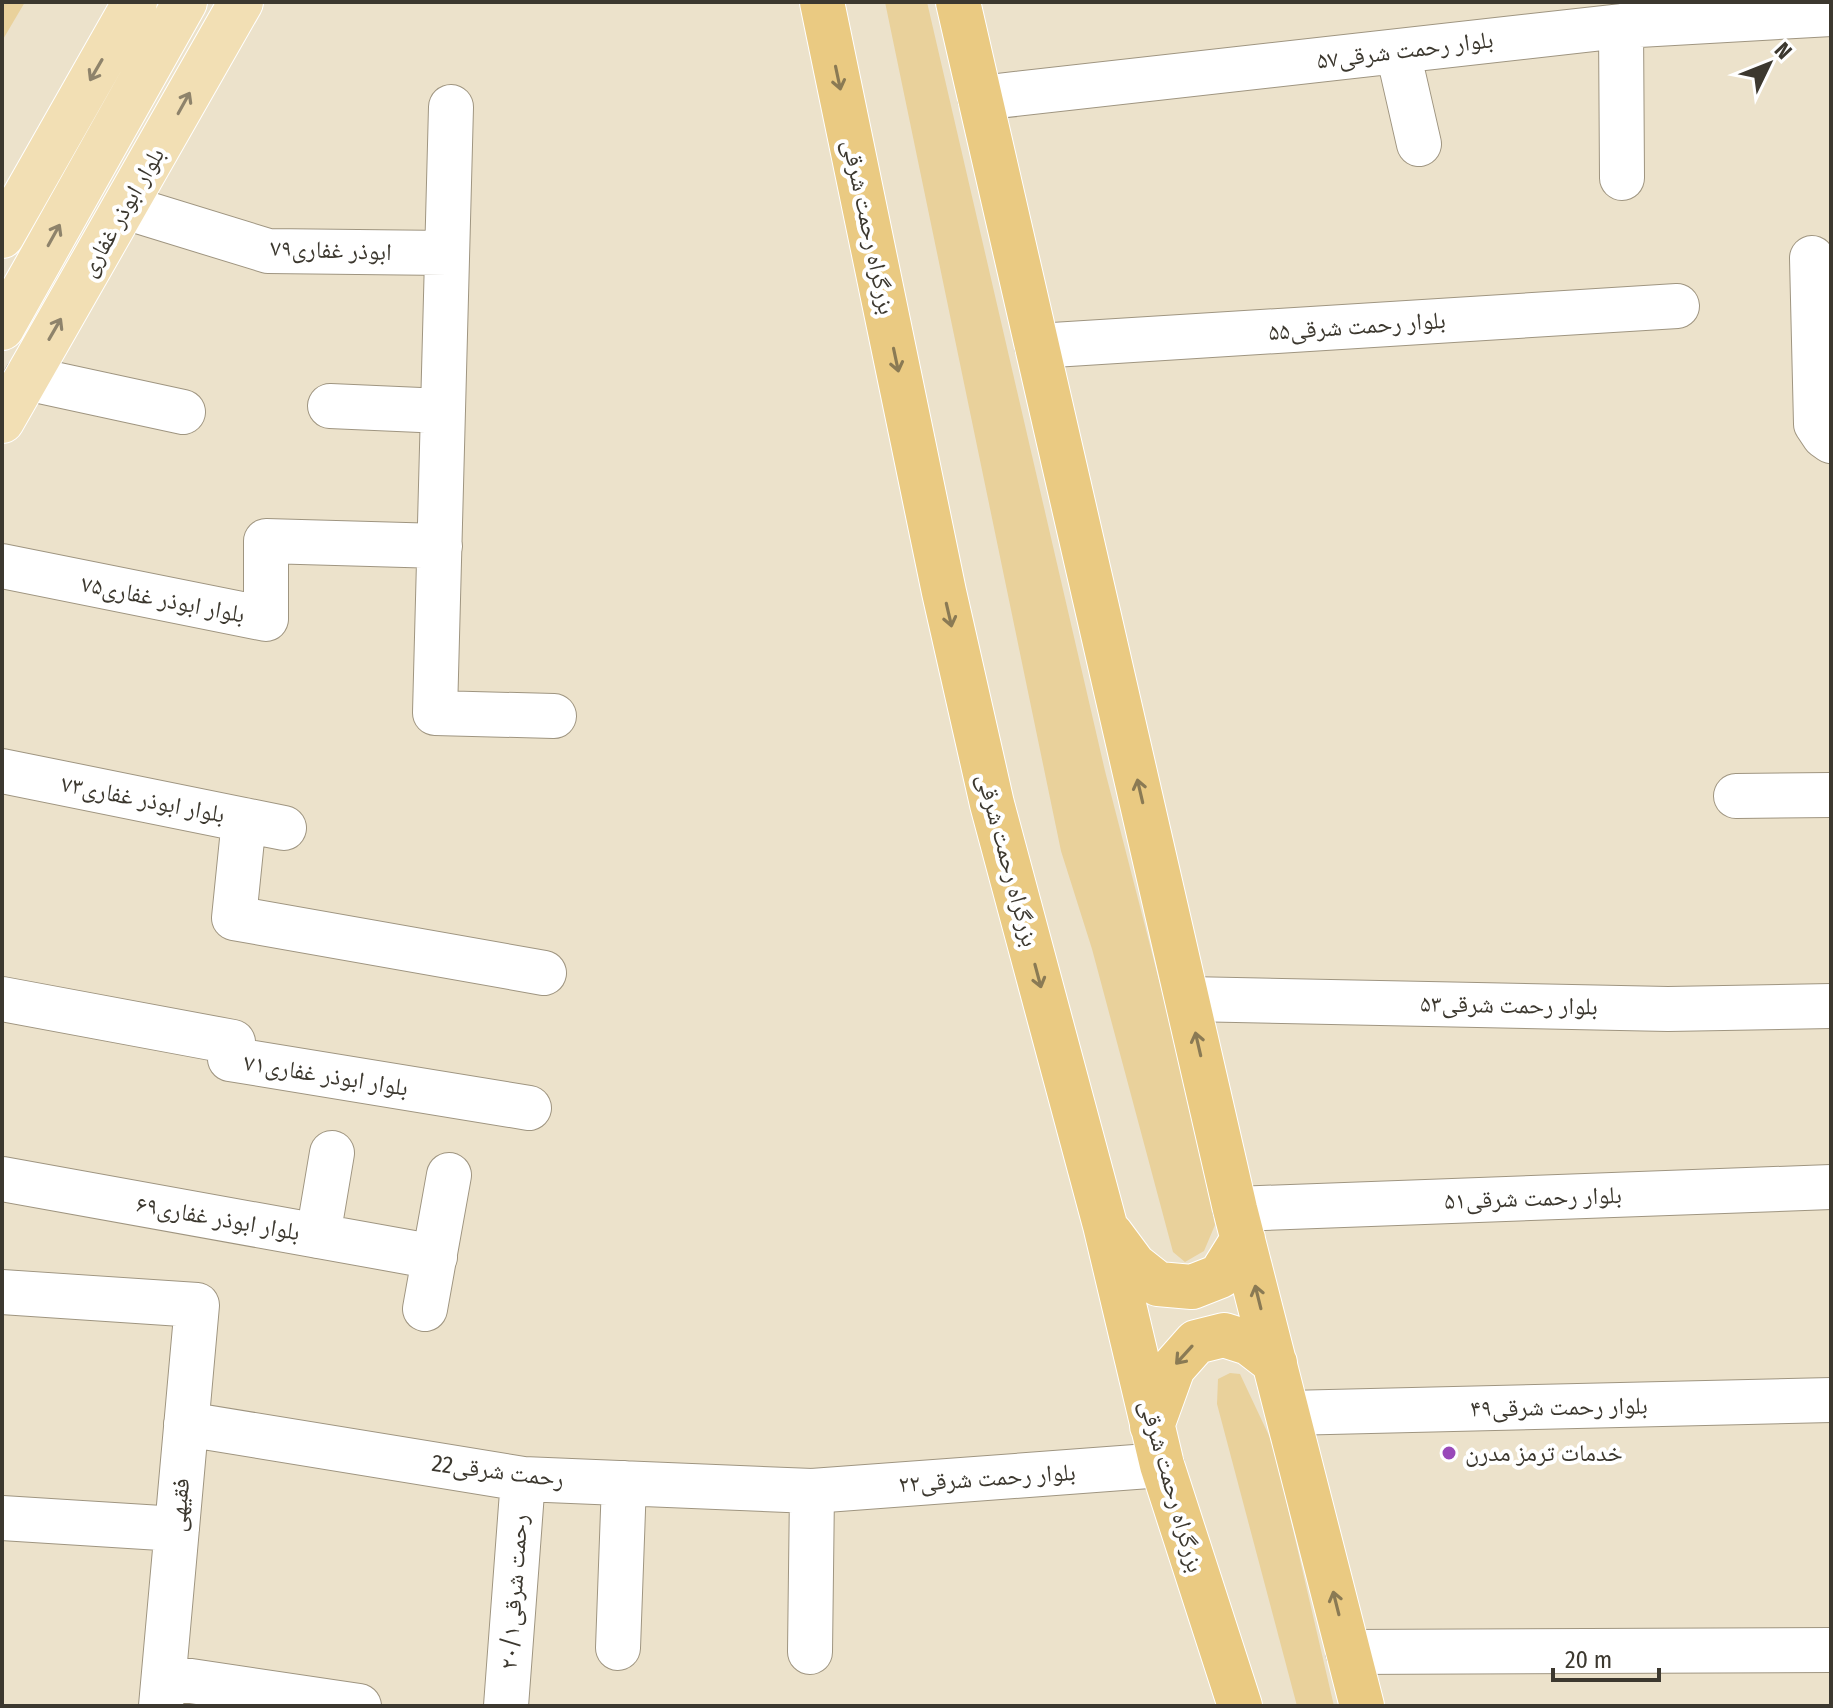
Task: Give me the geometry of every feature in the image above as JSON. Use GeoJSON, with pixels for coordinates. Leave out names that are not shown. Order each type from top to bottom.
{"type":"FeatureCollection","features":[{"type":"Feature","properties":{"kind":"highway","name":"بزرگراه رحمت شرقی"},"geometry":{"type":"LineString","coordinates":[[822,2],[944,592],[992,804],[1105,1225],[1157,1446],[1240,1706]]}},
{"type":"Feature","properties":{"kind":"highway"},"geometry":{"type":"LineString","coordinates":[[958,2],[1239,1224],[1362,1706]]}},
{"type":"Feature","properties":{"kind":"highway"},"geometry":{"type":"LineString","coordinates":[[1105,1225],[1134,1265],[1158,1284],[1192,1287],[1220,1276],[1239,1224]]}},
{"type":"Feature","properties":{"kind":"highway"},"geometry":{"type":"LineString","coordinates":[[1157,1446],[1173,1368],[1196,1342],[1224,1335],[1249,1343],[1275,1363]]}},
{"type":"Feature","properties":{"kind":"main road"},"geometry":{"type":"LineString","coordinates":[[2,236],[135,2]]}},
{"type":"Feature","properties":{"kind":"main road"},"geometry":{"type":"LineString","coordinates":[[2,328],[185,2]]}},
{"type":"Feature","properties":{"kind":"main road","name":"بلوار ابوذر غفاری"},"geometry":{"type":"LineString","coordinates":[[2,421],[241,2]]}},
{"type":"Feature","properties":{"kind":"street","name":"۵۷بلوار رحمت شرقی"},"geometry":{"type":"LineString","coordinates":[[980,98],[1621,26],[1831,14]]}},
{"type":"Feature","properties":{"kind":"street"},"geometry":{"type":"LineString","coordinates":[[1621,26],[1622,178]]}},
{"type":"Feature","properties":{"kind":"street"},"geometry":{"type":"LineString","coordinates":[[1398,52],[1419,144]]}},
{"type":"Feature","properties":{"kind":"street"},"geometry":{"type":"LineString","coordinates":[[451,107],[435,713],[554,716]]}},
{"type":"Feature","properties":{"kind":"street","name":"۷۹ابوذر غفاری"},"geometry":{"type":"LineString","coordinates":[[125,207],[268,251],[447,253]]}},
{"type":"Feature","properties":{"kind":"street"},"geometry":{"type":"LineString","coordinates":[[1812,258],[1816,424],[1827,438]]}},
{"type":"Feature","properties":{"kind":"street","name":"بلوار رحمت شرقی۵۵"},"geometry":{"type":"LineString","coordinates":[[1037,346],[1677,306]]}},
{"type":"Feature","properties":{"kind":"street"},"geometry":{"type":"LineString","coordinates":[[26,378],[183,412]]}},
{"type":"Feature","properties":{"kind":"street"},"geometry":{"type":"LineString","coordinates":[[330,406],[443,411]]}},
{"type":"Feature","properties":{"kind":"street","name":"بلوار ابوذر غفاری۷۵"},"geometry":{"type":"LineString","coordinates":[[2,566],[266,619],[266,541],[440,546]]}},
{"type":"Feature","properties":{"kind":"street","name":"بلوار ابوذر غفاری۷۳"},"geometry":{"type":"LineString","coordinates":[[2,771],[264,824],[234,918],[544,973]]}},
{"type":"Feature","properties":{"kind":"street"},"geometry":{"type":"LineString","coordinates":[[1736,796],[1831,795]]}},
{"type":"Feature","properties":{"kind":"street","name":"بلوار ابوذر غفاری۷۱"},"geometry":{"type":"LineString","coordinates":[[2,999],[233,1042],[230,1059],[529,1108]]}},
{"type":"Feature","properties":{"kind":"street","name":"بلوار رحمت شرقی۵۳"},"geometry":{"type":"LineString","coordinates":[[1188,999],[1668,1009],[1831,1006]]}},
{"type":"Feature","properties":{"kind":"street"},"geometry":{"type":"LineString","coordinates":[[318,1236],[332,1153]]}},
{"type":"Feature","properties":{"kind":"street"},"geometry":{"type":"LineString","coordinates":[[425,1309],[449,1175]]}},
{"type":"Feature","properties":{"kind":"street","name":"بلوار ابوذر غفاری۶۹"},"geometry":{"type":"LineString","coordinates":[[2,1179],[435,1257]]}},
{"type":"Feature","properties":{"kind":"street","name":"بلوار رحمت شرقی۵۱"},"geometry":{"type":"LineString","coordinates":[[1239,1224],[1831,1187]]}},
{"type":"Feature","properties":{"kind":"street","name":"فقیهی"},"geometry":{"type":"LineString","coordinates":[[2,1292],[197,1305],[162,1692]]}},
{"type":"Feature","properties":{"kind":"street","name":"بلوار رحمت شرقی۴۹"},"geometry":{"type":"LineString","coordinates":[[1288,1413],[1831,1400]]}},
{"type":"Feature","properties":{"kind":"street","name":"22رحمت شرقی"},"geometry":{"type":"LineString","coordinates":[[186,1424],[523,1479],[812,1491]]}},
{"type":"Feature","properties":{"kind":"street","name":"بلوار رحمت شرقی۲۲"},"geometry":{"type":"LineString","coordinates":[[812,1491],[1157,1446]]}},
{"type":"Feature","properties":{"kind":"street","name":"۲۰/۱رحمت شرقی"},"geometry":{"type":"LineString","coordinates":[[506,1706],[523,1479]]}},
{"type":"Feature","properties":{"kind":"street"},"geometry":{"type":"LineString","coordinates":[[618,1648],[624,1483]]}},
{"type":"Feature","properties":{"kind":"street"},"geometry":{"type":"LineString","coordinates":[[810,1652],[812,1491]]}},
{"type":"Feature","properties":{"kind":"street"},"geometry":{"type":"LineString","coordinates":[[2,1518],[177,1529]]}},
{"type":"Feature","properties":{"kind":"street"},"geometry":{"type":"LineString","coordinates":[[1348,1652],[1831,1650]]}},
{"type":"Feature","properties":{"kind":"street"},"geometry":{"type":"LineString","coordinates":[[162,1692],[359,1706]]}},
{"type":"Feature","properties":{"kind":"shaded area"},"geometry":{"type":"Polygon","coordinates":[[[2,2],[25,2],[2,41],[2,2]]]}},
{"type":"Feature","properties":{"kind":"shaded area"},"geometry":{"type":"Polygon","coordinates":[[[885,2],[927,2],[1105,771],[1208,1170],[1215,1225],[1204,1251],[1185,1262],[1173,1252],[1092,949],[1061,851],[885,2]]]}},
{"type":"Feature","properties":{"kind":"shaded area"},"geometry":{"type":"Polygon","coordinates":[[[1230,1373],[1240,1374],[1273,1444],[1334,1706],[1297,1706],[1217,1404],[1218,1379],[1230,1373]]]}},
{"type":"Feature","properties":{"kind":"place","name":"خدمات ترمز مدرن"},"geometry":{"type":"Point","coordinates":[1449,1453]}}]}
